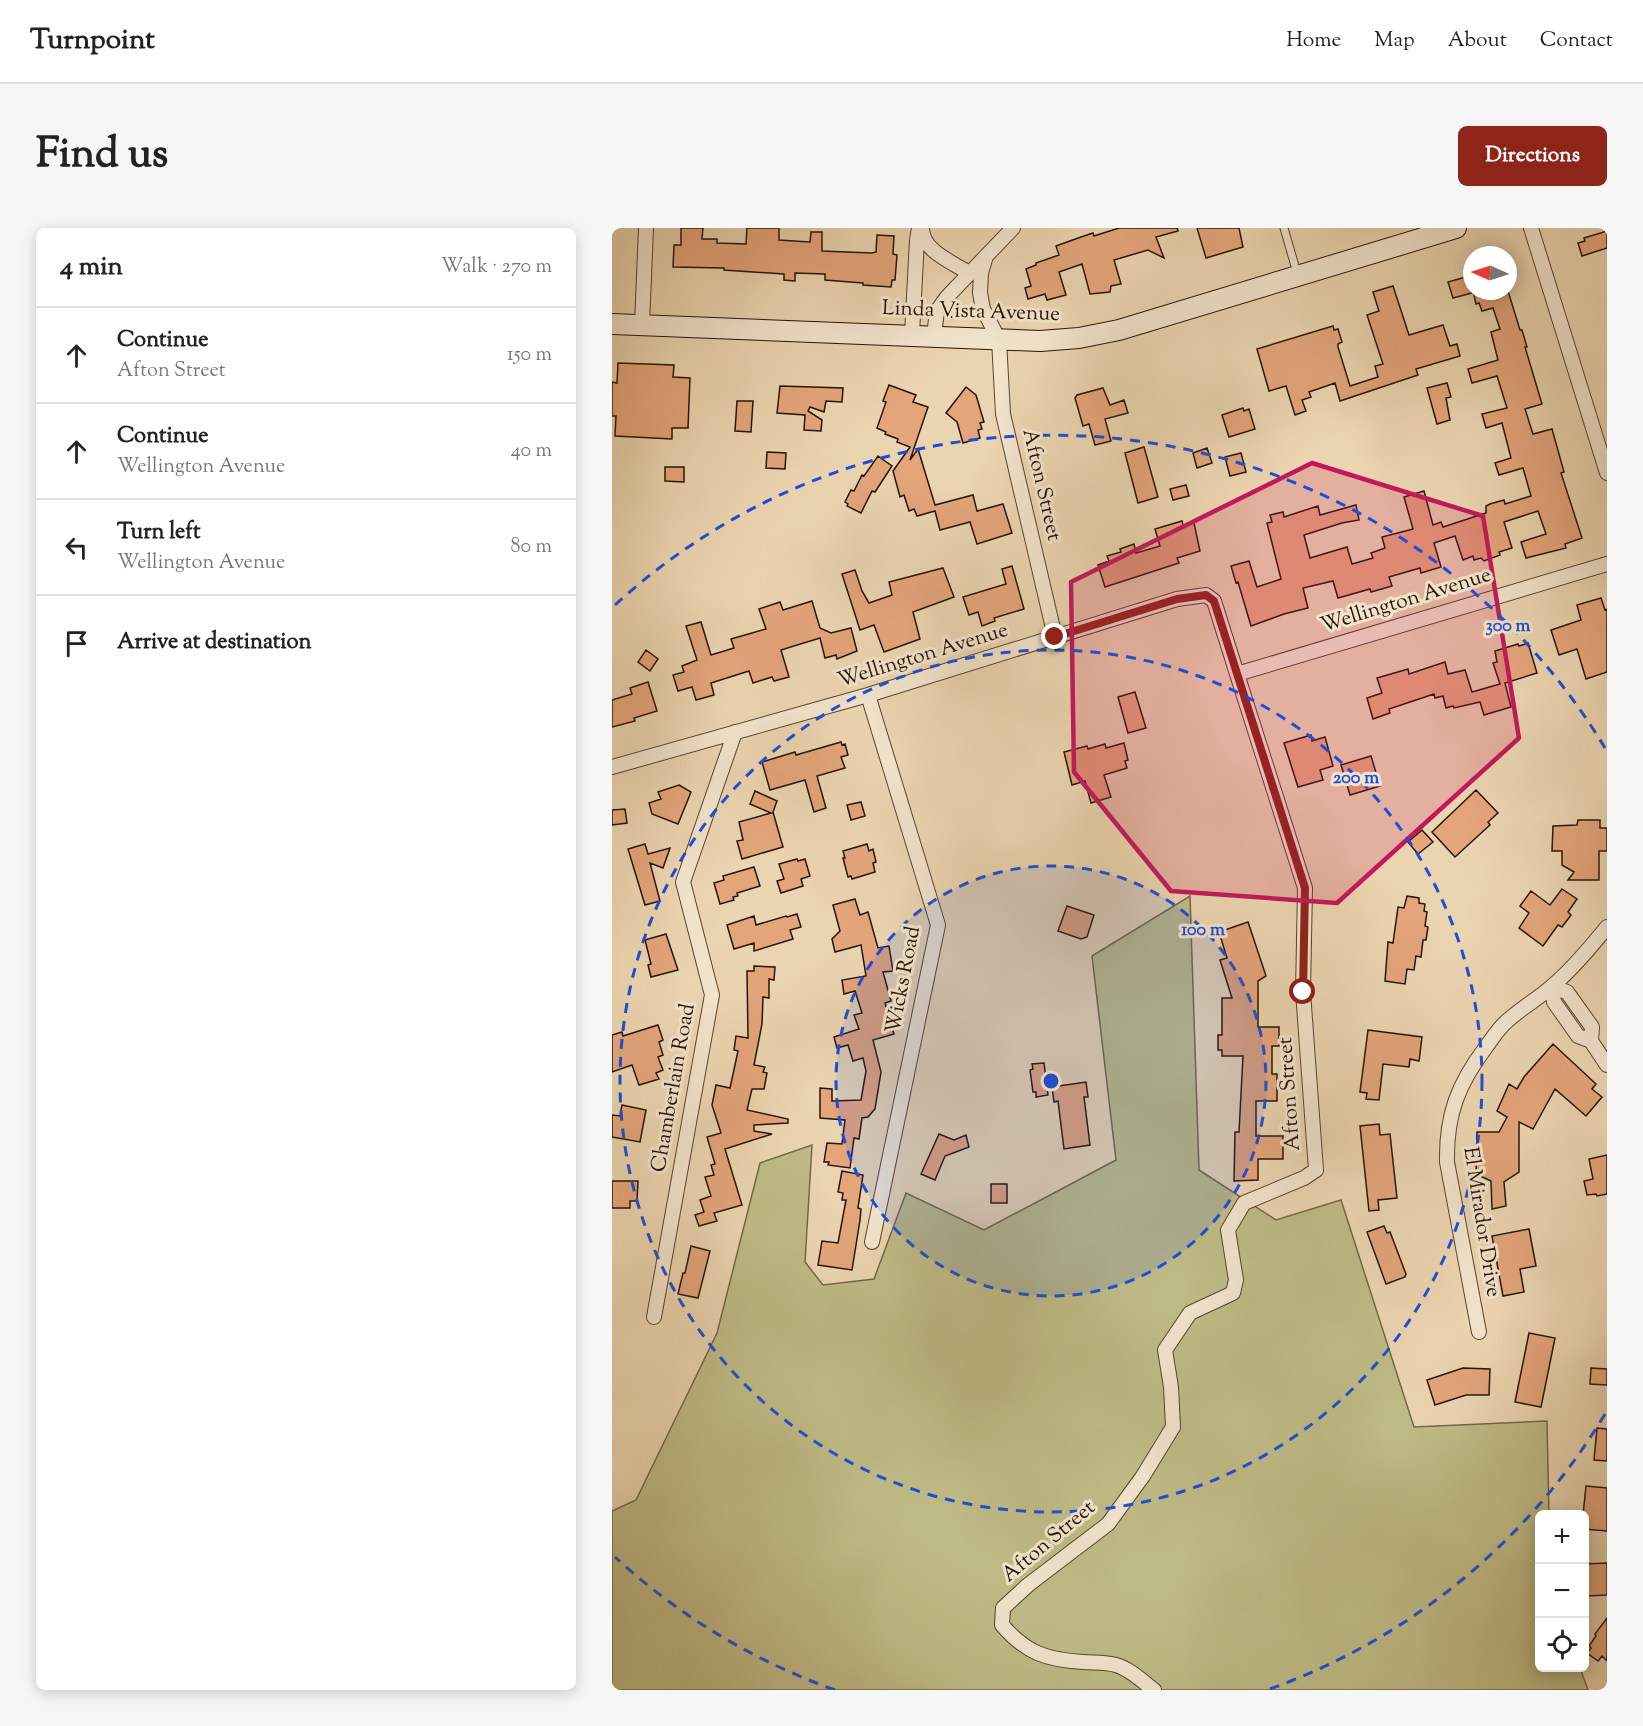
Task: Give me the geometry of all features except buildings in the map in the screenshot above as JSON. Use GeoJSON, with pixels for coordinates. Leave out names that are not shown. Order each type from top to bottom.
{"type":"FeatureCollection","features":[{"type":"Feature","properties":{"kind":"main road","name":"Linda Vista Avenue"},"geometry":{"type":"LineString","coordinates":[[612,324],[912,334],[999,340],[1040,341],[1079,338],[1119,330],[1456,228]]}},
{"type":"Feature","properties":{"kind":"street"},"geometry":{"type":"LineString","coordinates":[[642,325],[646,228]]}},
{"type":"Feature","properties":{"kind":"street"},"geometry":{"type":"LineString","coordinates":[[921,228],[922,237],[927,245],[969,273]]}},
{"type":"Feature","properties":{"kind":"street"},"geometry":{"type":"LineString","coordinates":[[912,334],[917,240],[921,228]]}},
{"type":"Feature","properties":{"kind":"street"},"geometry":{"type":"LineString","coordinates":[[934,336],[937,311],[969,273],[1013,228]]}},
{"type":"Feature","properties":{"kind":"street"},"geometry":{"type":"LineString","coordinates":[[1531,228],[1607,473]]}},
{"type":"Feature","properties":{"kind":"street"},"geometry":{"type":"LineString","coordinates":[[986,256],[981,273],[980,293],[983,309],[999,340]]}},
{"type":"Feature","properties":{"kind":"street","name":"Afton Street"},"geometry":{"type":"LineString","coordinates":[[999,340],[1003,414],[1055,637]]}},
{"type":"Feature","properties":{"kind":"street","name":"Wellington Avenue"},"geometry":{"type":"LineString","coordinates":[[612,767],[868,695],[1177,599],[1206,595],[1214,601],[1237,674],[1607,564]]}},
{"type":"Feature","properties":{"kind":"street","name":"Afton Street"},"geometry":{"type":"LineString","coordinates":[[1154,1690],[1124,1667],[1112,1663],[1045,1658],[1015,1640],[1002,1625],[1003,1608],[1028,1585],[1108,1524],[1143,1476],[1173,1426],[1171,1387],[1165,1350],[1190,1313],[1233,1293],[1236,1280],[1228,1230],[1244,1203],[1304,1178],[1316,1170],[1303,992],[1305,888],[1237,674]]}},
{"type":"Feature","properties":{"kind":"street","name":"Wicks Road"},"geometry":{"type":"LineString","coordinates":[[868,695],[938,925],[872,1242]]}},
{"type":"Feature","properties":{"kind":"street","name":"Chamberlain Road"},"geometry":{"type":"LineString","coordinates":[[654,1317],[712,995],[683,882],[735,732]]}},
{"type":"Feature","properties":{"kind":"street","name":"El Mirador Drive"},"geometry":{"type":"LineString","coordinates":[[1479,1332],[1447,1162],[1446,1138],[1450,1115],[1459,1087],[1505,1022],[1552,987],[1587,952],[1607,927]]}},
{"type":"Feature","properties":{"kind":"street"},"geometry":{"type":"LineString","coordinates":[[1552,987],[1567,992],[1592,1027],[1591,1041],[1607,1065]]}},
{"type":"Feature","properties":{"kind":"lane"},"geometry":{"type":"LineString","coordinates":[[1284,228],[1298,275]]}},
{"type":"Feature","properties":{"kind":"path"},"geometry":{"type":"LineString","coordinates":[[951,318],[974,318]]}},
{"type":"Feature","properties":{"kind":"highlighted area"},"geometry":{"type":"Polygon","coordinates":[[[1312,463],[1483,516],[1519,738],[1337,903],[1171,891],[1074,772],[1071,582],[1312,463]]]}},
{"type":"Feature","properties":{"kind":"shaded area"},"geometry":{"type":"Polygon","coordinates":[[[1190,896],[1199,1170],[1276,1220],[1341,1200],[1414,1427],[1547,1421],[1549,1510],[1535,1510],[1535,1672],[1581,1672],[1588,1690],[612,1690],[612,1511],[636,1500],[717,1333],[760,1163],[812,1145],[805,1262],[823,1285],[874,1279],[906,1193],[984,1230],[1116,1160],[1092,956],[1190,896]]]}},
{"type":"Feature","properties":{"kind":"route"},"geometry":{"type":"LineString","coordinates":[[1055,637],[1177,599],[1206,595],[1214,601],[1305,888],[1303,992]]}}]}
